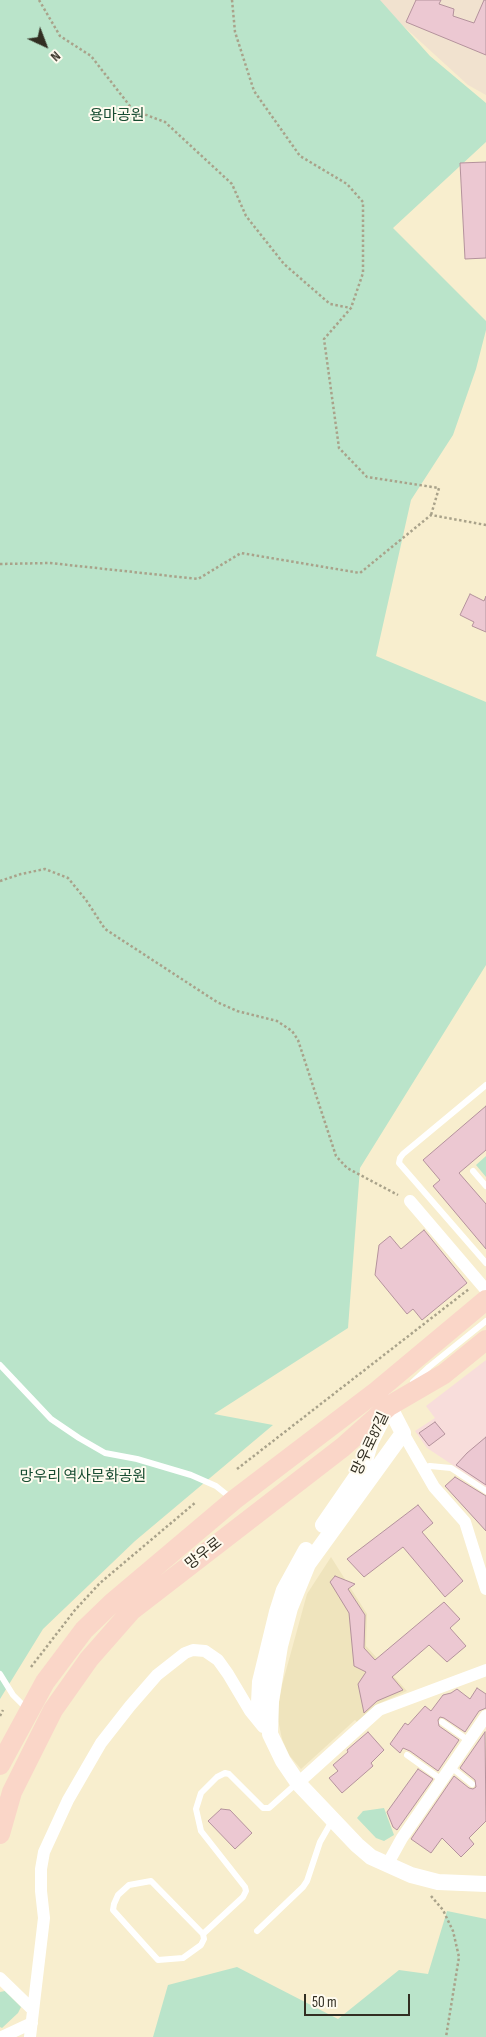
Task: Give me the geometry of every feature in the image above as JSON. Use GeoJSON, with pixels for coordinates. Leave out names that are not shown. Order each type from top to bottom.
{"type":"FeatureCollection","features":[{"type":"Feature","properties":{"kind":"main road","name":"망우로"},"geometry":{"type":"LineString","coordinates":[[0,1834],[12,1792],[53,1710],[89,1659],[115,1628],[132,1610],[343,1447],[383,1398],[486,1300]]}},
{"type":"Feature","properties":{"kind":"main road","name":"망우로"},"geometry":{"type":"LineString","coordinates":[[0,1766],[45,1682],[84,1630],[112,1603],[234,1500],[383,1398],[444,1374],[486,1340]]}},
{"type":"Feature","properties":{"kind":"street"},"geometry":{"type":"LineString","coordinates":[[410,1201],[486,1290]]}},
{"type":"Feature","properties":{"kind":"street","name":"망우로87길"},"geometry":{"type":"LineString","coordinates":[[270,1734],[271,1701],[280,1646],[290,1608],[308,1564],[403,1433],[383,1398]]}},
{"type":"Feature","properties":{"kind":"street","name":"망우로87길"},"geometry":{"type":"LineString","coordinates":[[383,1398],[363,1467],[302,1556],[284,1590],[260,1682],[259,1703],[261,1715],[283,1761],[298,1783],[357,1845],[372,1857],[410,1875],[438,1882],[486,1884]]}},
{"type":"Feature","properties":{"kind":"street"},"geometry":{"type":"LineString","coordinates":[[403,1433],[434,1487],[465,1522],[482,1560],[486,1589]]}},
{"type":"Feature","properties":{"kind":"street"},"geometry":{"type":"LineString","coordinates":[[30,2037],[44,1918],[41,1869],[44,1852],[68,1800],[101,1743],[130,1706],[157,1675],[185,1653],[193,1650],[205,1651],[218,1660],[250,1711],[270,1734]]}},
{"type":"Feature","properties":{"kind":"street"},"geometry":{"type":"LineString","coordinates":[[298,1783],[379,1710],[486,1670]]}},
{"type":"Feature","properties":{"kind":"street"},"geometry":{"type":"LineString","coordinates":[[386,1865],[402,1838],[486,1716]]}},
{"type":"Feature","properties":{"kind":"street"},"geometry":{"type":"LineString","coordinates":[[0,1978],[34,2010]]}},
{"type":"Feature","properties":{"kind":"street"},"geometry":{"type":"LineString","coordinates":[[2,2037],[32,2023]]}},
{"type":"Feature","properties":{"kind":"lane"},"geometry":{"type":"LineString","coordinates":[[486,1085],[403,1154],[399,1163],[486,1263]]}},
{"type":"Feature","properties":{"kind":"lane"},"geometry":{"type":"LineString","coordinates":[[473,1171],[486,1186]]}},
{"type":"Feature","properties":{"kind":"lane"},"geometry":{"type":"LineString","coordinates":[[383,1398],[429,1367],[486,1321]]}},
{"type":"Feature","properties":{"kind":"lane"},"geometry":{"type":"LineString","coordinates":[[0,1365],[51,1419],[79,1438],[105,1452],[191,1475],[216,1486],[234,1500]]}},
{"type":"Feature","properties":{"kind":"lane"},"geometry":{"type":"LineString","coordinates":[[423,1468],[430,1466],[451,1468],[486,1490]]}},
{"type":"Feature","properties":{"kind":"lane"},"geometry":{"type":"LineString","coordinates":[[0,1674],[13,1694],[29,1711]]}},
{"type":"Feature","properties":{"kind":"lane"},"geometry":{"type":"LineString","coordinates":[[442,1722],[469,1741]]}},
{"type":"Feature","properties":{"kind":"lane"},"geometry":{"type":"LineString","coordinates":[[407,1755],[442,1780]]}},
{"type":"Feature","properties":{"kind":"lane"},"geometry":{"type":"LineString","coordinates":[[450,1767],[472,1784]]}},
{"type":"Feature","properties":{"kind":"lane"},"geometry":{"type":"LineString","coordinates":[[203,1934],[243,1897],[246,1891],[245,1887],[201,1832],[196,1809],[201,1793],[217,1777],[225,1773],[229,1774],[263,1808],[269,1808],[298,1783]]}},
{"type":"Feature","properties":{"kind":"lane"},"geometry":{"type":"LineString","coordinates":[[257,1931],[303,1887],[307,1881],[320,1842],[333,1820]]}},
{"type":"Feature","properties":{"kind":"lane"},"geometry":{"type":"LineString","coordinates":[[151,1881],[203,1934],[204,1939],[201,1945],[183,1958],[158,1960],[113,1910],[114,1904],[118,1895],[129,1885],[151,1881]]}},
{"type":"Feature","properties":{"kind":"path"},"geometry":{"type":"LineString","coordinates":[[39,0],[60,36],[91,56],[133,110],[165,122],[232,184],[246,216],[284,264],[330,304],[351,308]]}},
{"type":"Feature","properties":{"kind":"path"},"geometry":{"type":"LineString","coordinates":[[0,564],[50,563],[198,579],[241,553],[360,573],[431,515],[439,488],[367,477],[339,448],[324,338],[351,308],[363,273],[363,202],[347,184],[300,156],[254,91],[235,32],[232,0]]}},
{"type":"Feature","properties":{"kind":"path"},"geometry":{"type":"LineString","coordinates":[[431,515],[486,525]]}},
{"type":"Feature","properties":{"kind":"path"},"geometry":{"type":"LineString","coordinates":[[0,881],[46,869],[68,878],[86,900],[105,929],[217,1002],[238,1011],[277,1021],[292,1031],[298,1040],[336,1156],[347,1168],[410,1201]]}},
{"type":"Feature","properties":{"kind":"path"},"geometry":{"type":"LineString","coordinates":[[237,1469],[469,1289]]}},
{"type":"Feature","properties":{"kind":"path"},"geometry":{"type":"LineString","coordinates":[[32,1667],[75,1610],[100,1583],[196,1502]]}},
{"type":"Feature","properties":{"kind":"path"},"geometry":{"type":"LineString","coordinates":[[0,1716],[3,1710]]}},
{"type":"Feature","properties":{"kind":"path"},"geometry":{"type":"LineString","coordinates":[[428,1894],[443,1910],[453,1931],[459,1957],[446,2037]]}},
{"type":"Feature","properties":{"kind":"shaded area"},"geometry":{"type":"Polygon","coordinates":[[[378,0],[486,0],[486,95],[468,85],[400,23],[378,0]]]}},
{"type":"Feature","properties":{"kind":"shaded area"},"geometry":{"type":"Polygon","coordinates":[[[486,1360],[486,1487],[427,1448],[415,1431],[435,1418],[426,1406],[486,1360]]]}},
{"type":"Feature","properties":{"kind":"shaded area"},"geometry":{"type":"Polygon","coordinates":[[[331,1557],[367,1614],[366,1646],[407,1691],[378,1704],[358,1723],[355,1720],[301,1769],[289,1755],[282,1739],[277,1715],[282,1685],[307,1594],[331,1557]]]}},
{"type":"Feature","properties":{"kind":"green space"},"geometry":{"type":"Polygon","coordinates":[[[0,0],[380,0],[430,56],[486,103],[486,142],[393,228],[486,321],[486,330],[476,369],[453,435],[411,500],[376,656],[486,702],[486,965],[360,1168],[348,1328],[214,1414],[273,1425],[135,1541],[43,1629],[0,1699],[0,0]]]}},
{"type":"Feature","properties":{"kind":"green space"},"geometry":{"type":"Polygon","coordinates":[[[486,1156],[486,1177],[476,1165],[486,1156]]]}},
{"type":"Feature","properties":{"kind":"green space"},"geometry":{"type":"Polygon","coordinates":[[[384,1808],[394,1835],[384,1841],[376,1838],[357,1818],[363,1811],[384,1808]]]}},
{"type":"Feature","properties":{"kind":"green space"},"geometry":{"type":"Polygon","coordinates":[[[447,1911],[486,1919],[486,2037],[153,2037],[168,1985],[237,1967],[338,2019],[399,1970],[428,1974],[447,1911]]]}},
{"type":"Feature","properties":{"kind":"green space"},"geometry":{"type":"Polygon","coordinates":[[[5,1991],[21,2007],[18,2013],[2,2028],[0,2027],[0,1992],[5,1991]]]}},
{"type":"Feature","properties":{"kind":"building"},"geometry":{"type":"Polygon","coordinates":[[[416,0],[441,0],[439,4],[454,9],[453,16],[474,23],[484,0],[486,0],[486,55],[406,22],[416,0]]]}},
{"type":"Feature","properties":{"kind":"building"},"geometry":{"type":"Polygon","coordinates":[[[486,162],[486,258],[465,259],[460,163],[486,162]]]}},
{"type":"Feature","properties":{"kind":"building"},"geometry":{"type":"Polygon","coordinates":[[[470,594],[484,601],[486,596],[486,632],[472,626],[474,622],[460,615],[470,594]]]}},
{"type":"Feature","properties":{"kind":"building"},"geometry":{"type":"Polygon","coordinates":[[[486,1106],[486,1150],[459,1173],[486,1204],[486,1249],[433,1186],[440,1180],[423,1160],[486,1106]]]}},
{"type":"Feature","properties":{"kind":"building"},"geometry":{"type":"Polygon","coordinates":[[[424,1230],[467,1283],[422,1320],[413,1309],[407,1314],[375,1275],[379,1245],[390,1236],[401,1249],[424,1230]]]}},
{"type":"Feature","properties":{"kind":"building"},"geometry":{"type":"Polygon","coordinates":[[[435,1422],[445,1434],[429,1446],[419,1433],[435,1422]]]}},
{"type":"Feature","properties":{"kind":"building"},"geometry":{"type":"Polygon","coordinates":[[[486,1437],[486,1485],[456,1465],[486,1437]]]}},
{"type":"Feature","properties":{"kind":"building"},"geometry":{"type":"Polygon","coordinates":[[[455,1477],[486,1496],[486,1531],[445,1486],[455,1477]]]}},
{"type":"Feature","properties":{"kind":"building"},"geometry":{"type":"Polygon","coordinates":[[[418,1505],[433,1523],[422,1532],[463,1581],[445,1597],[403,1547],[364,1577],[347,1559],[418,1505]]]}},
{"type":"Feature","properties":{"kind":"building"},"geometry":{"type":"Polygon","coordinates":[[[335,1576],[355,1584],[348,1589],[365,1615],[364,1648],[375,1660],[444,1602],[460,1619],[450,1628],[466,1646],[447,1662],[429,1645],[392,1677],[403,1690],[377,1701],[364,1713],[358,1684],[366,1672],[354,1666],[349,1613],[330,1582],[335,1576]]]}},
{"type":"Feature","properties":{"kind":"building"},"geometry":{"type":"Polygon","coordinates":[[[477,1688],[486,1694],[486,1708],[479,1711],[465,1732],[444,1718],[440,1717],[438,1720],[439,1726],[459,1740],[438,1771],[410,1751],[403,1748],[400,1753],[390,1744],[405,1723],[408,1725],[425,1706],[431,1711],[443,1695],[457,1689],[470,1699],[477,1688]]]}},
{"type":"Feature","properties":{"kind":"building"},"geometry":{"type":"Polygon","coordinates":[[[368,1732],[384,1750],[371,1763],[373,1766],[342,1793],[329,1778],[338,1771],[333,1765],[368,1732]]]}},
{"type":"Feature","properties":{"kind":"building"},"geometry":{"type":"Polygon","coordinates":[[[485,1732],[486,1821],[469,1838],[474,1844],[461,1857],[442,1838],[431,1853],[411,1839],[454,1776],[469,1788],[473,1789],[476,1787],[475,1780],[460,1768],[485,1732]]]}},
{"type":"Feature","properties":{"kind":"building"},"geometry":{"type":"Polygon","coordinates":[[[418,1769],[433,1779],[397,1830],[393,1827],[387,1812],[418,1769]]]}},
{"type":"Feature","properties":{"kind":"building"},"geometry":{"type":"Polygon","coordinates":[[[221,1809],[230,1810],[252,1833],[235,1849],[208,1821],[221,1809]]]}},
{"type":"Feature","properties":{"kind":"park label","name":"용마공원"},"geometry":{"type":"Point","coordinates":[117,116]}},
{"type":"Feature","properties":{"kind":"park label","name":"망우리 역사문화공원"},"geometry":{"type":"Point","coordinates":[83,1477]}}]}
